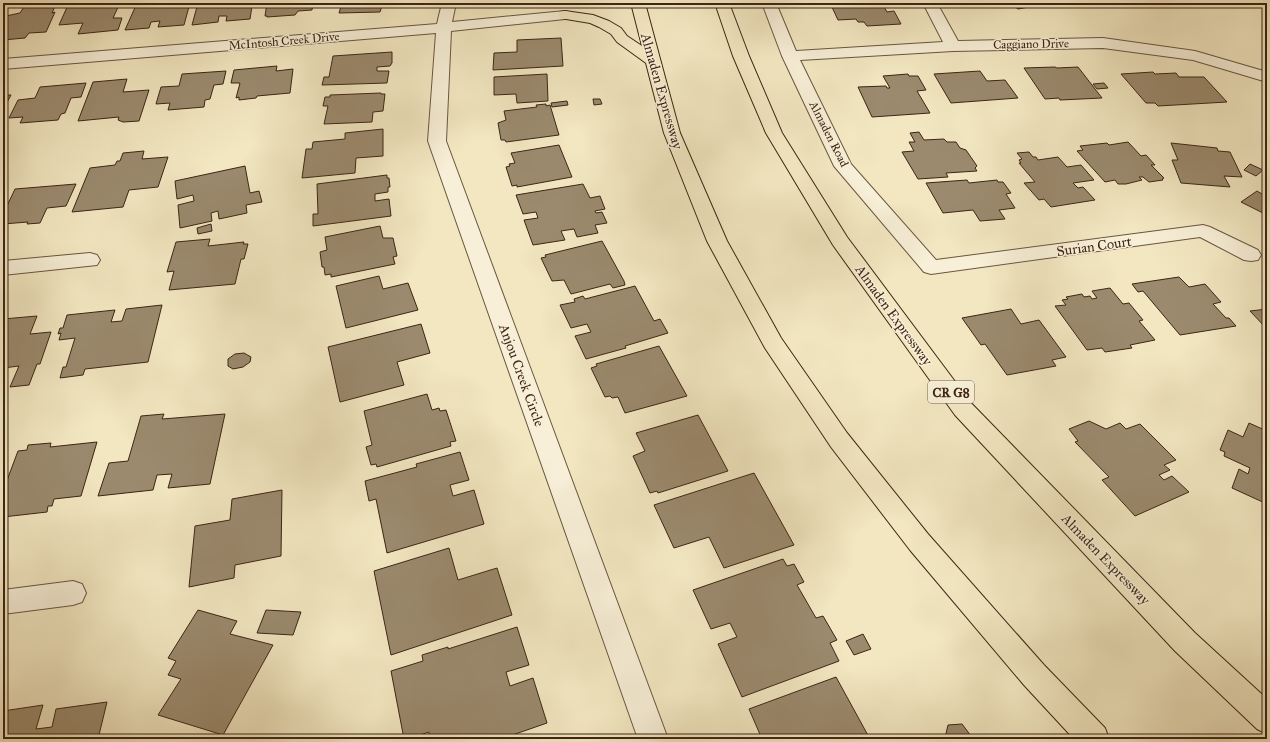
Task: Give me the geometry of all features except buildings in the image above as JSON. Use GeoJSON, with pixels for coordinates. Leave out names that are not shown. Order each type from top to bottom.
{"type":"FeatureCollection","features":[{"type":"Feature","properties":{"kind":"main road","name":"Almaden Expressway"},"geometry":{"type":"LineString","coordinates":[[638,3],[672,133],[717,241],[773,343],[839,440],[919,542],[1034,675],[1094,739]]}},
{"type":"Feature","properties":{"kind":"main road","name":"Almaden Expressway"},"geometry":{"type":"LineString","coordinates":[[722,3],[740,56],[774,133],[840,241],[963,409],[1185,642],[1267,719]]}},
{"type":"Feature","properties":{"kind":"main road"},"geometry":{"type":"LineString","coordinates":[[565,15],[593,6]]}},
{"type":"Feature","properties":{"kind":"main road"},"geometry":{"type":"LineString","coordinates":[[565,15],[592,19],[604,24],[616,31],[622,38],[653,61]]}},
{"type":"Feature","properties":{"kind":"street","name":"Anjou Creek Circle"},"geometry":{"type":"LineString","coordinates":[[449,3],[444,28],[437,141],[653,739]]}},
{"type":"Feature","properties":{"kind":"street","name":"Almaden Road"},"geometry":{"type":"LineString","coordinates":[[769,3],[790,56],[843,166],[931,267]]}},
{"type":"Feature","properties":{"kind":"street"},"geometry":{"type":"LineString","coordinates":[[930,3],[953,46]]}},
{"type":"Feature","properties":{"kind":"street","name":"McIntosh Creek Drive"},"geometry":{"type":"LineString","coordinates":[[3,64],[444,28],[565,15]]}},
{"type":"Feature","properties":{"kind":"street","name":"Caggiano Drive"},"geometry":{"type":"LineString","coordinates":[[790,56],[953,46],[1103,43],[1196,56],[1267,78]]}},
{"type":"Feature","properties":{"kind":"street","name":"Surian Court"},"geometry":{"type":"LineString","coordinates":[[931,267],[1203,231],[1251,255]]}},
{"type":"Feature","properties":{"kind":"street"},"geometry":{"type":"LineString","coordinates":[[3,268],[90,260]]}},
{"type":"Feature","properties":{"kind":"street"},"geometry":{"type":"LineString","coordinates":[[3,602],[73,593]]}}]}
